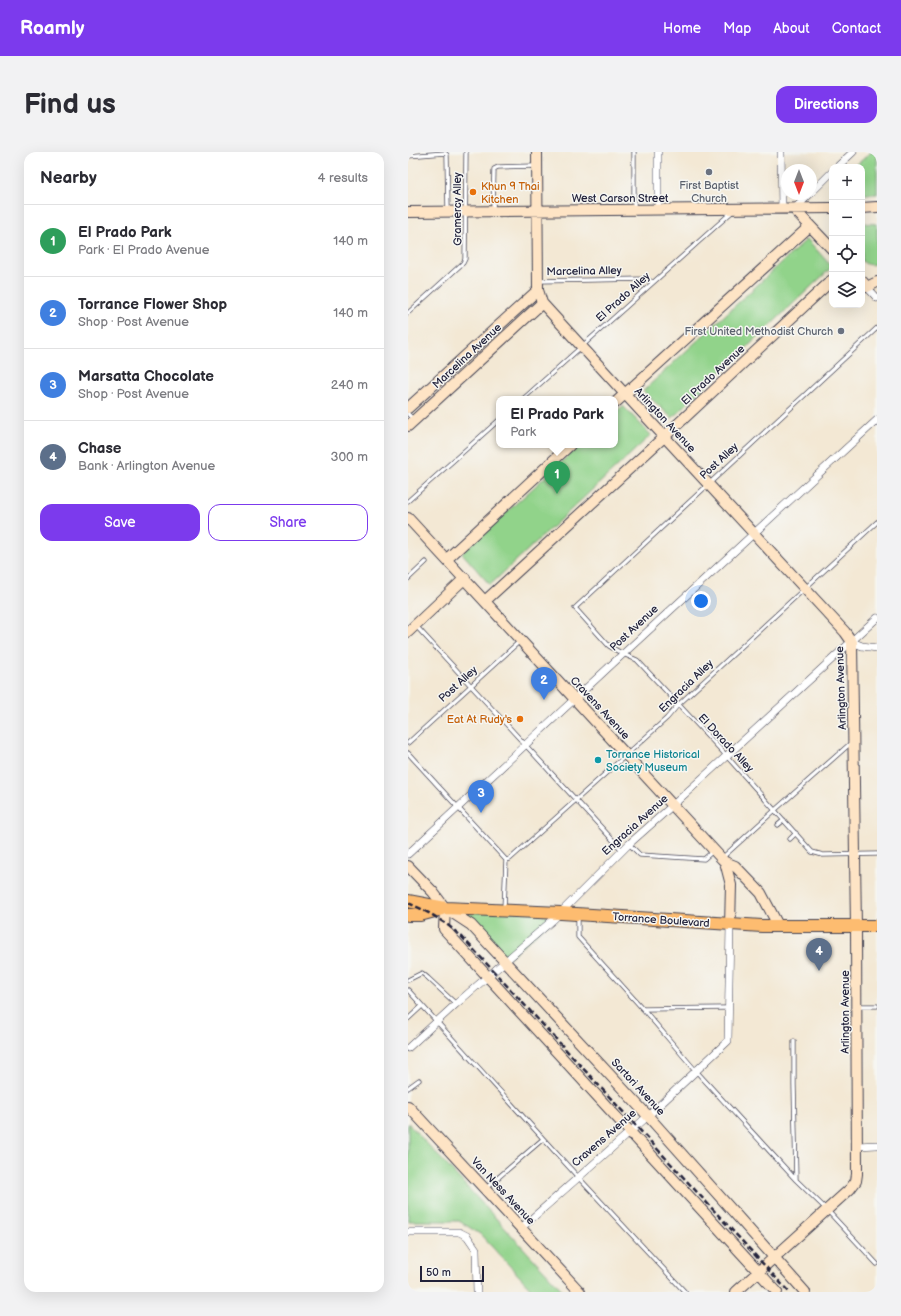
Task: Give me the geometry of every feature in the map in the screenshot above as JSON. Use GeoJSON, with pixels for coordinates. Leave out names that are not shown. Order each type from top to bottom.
{"type":"FeatureCollection","features":[{"type":"Feature","properties":{"kind":"main road","name":"Torrance Boulevard"},"geometry":{"type":"LineString","coordinates":[[408,902],[445,908],[578,914],[779,927],[877,926]]}},
{"type":"Feature","properties":{"kind":"main road","name":"Torrance Boulevard"},"geometry":{"type":"LineString","coordinates":[[408,915],[420,915],[445,908]]}},
{"type":"Feature","properties":{"kind":"street","name":"Arlington Avenue"},"geometry":{"type":"LineString","coordinates":[[537,152],[538,285],[542,303],[845,632],[852,642],[857,1006],[856,1181],[850,1189],[736,1292]]}},
{"type":"Feature","properties":{"kind":"street"},"geometry":{"type":"LineString","coordinates":[[658,152],[658,209]]}},
{"type":"Feature","properties":{"kind":"street"},"geometry":{"type":"LineString","coordinates":[[781,152],[782,209]]}},
{"type":"Feature","properties":{"kind":"street"},"geometry":{"type":"LineString","coordinates":[[840,164],[853,152]]}},
{"type":"Feature","properties":{"kind":"street"},"geometry":{"type":"LineString","coordinates":[[817,186],[829,175]]}},
{"type":"Feature","properties":{"kind":"street"},"geometry":{"type":"LineString","coordinates":[[803,200],[794,209],[829,246]]}},
{"type":"Feature","properties":{"kind":"street"},"geometry":{"type":"LineString","coordinates":[[865,208],[877,207]]}},
{"type":"Feature","properties":{"kind":"street","name":"West Carson Street"},"geometry":{"type":"LineString","coordinates":[[408,212],[493,210],[538,211],[829,208]]}},
{"type":"Feature","properties":{"kind":"street"},"geometry":{"type":"LineString","coordinates":[[618,400],[810,226]]}},
{"type":"Feature","properties":{"kind":"street"},"geometry":{"type":"LineString","coordinates":[[865,284],[877,282]]}},
{"type":"Feature","properties":{"kind":"street","name":"El Prado Avenue"},"geometry":{"type":"LineString","coordinates":[[485,601],[829,283]]}},
{"type":"Feature","properties":{"kind":"street"},"geometry":{"type":"LineString","coordinates":[[865,284],[877,298]]}},
{"type":"Feature","properties":{"kind":"street"},"geometry":{"type":"LineString","coordinates":[[408,408],[538,285]]}},
{"type":"Feature","properties":{"kind":"street","name":"Marcelina Avenue"},"geometry":{"type":"LineString","coordinates":[[410,420],[542,303]]}},
{"type":"Feature","properties":{"kind":"street","name":"Post Avenue"},"geometry":{"type":"LineString","coordinates":[[408,854],[877,420]]}},
{"type":"Feature","properties":{"kind":"street"},"geometry":{"type":"LineString","coordinates":[[447,559],[567,448]]}},
{"type":"Feature","properties":{"kind":"street","name":"Cravens Avenue"},"geometry":{"type":"LineString","coordinates":[[408,518],[465,578],[714,850],[723,861],[731,885],[728,1041],[648,1116],[521,1228]]}},
{"type":"Feature","properties":{"kind":"street"},"geometry":{"type":"LineString","coordinates":[[412,629],[465,578]]}},
{"type":"Feature","properties":{"kind":"street","name":"Engracia Avenue"},"geometry":{"type":"LineString","coordinates":[[408,1048],[560,913],[622,850],[877,618]]}},
{"type":"Feature","properties":{"kind":"street"},"geometry":{"type":"LineString","coordinates":[[852,642],[862,646],[877,648]]}},
{"type":"Feature","properties":{"kind":"street","name":"Cravens Avenue"},"geometry":{"type":"LineString","coordinates":[[723,861],[735,866],[761,893],[779,927]]}},
{"type":"Feature","properties":{"kind":"street","name":"Sartori Avenue"},"geometry":{"type":"LineString","coordinates":[[408,866],[433,892],[445,908],[471,925],[505,961],[648,1116],[805,1292]]}},
{"type":"Feature","properties":{"kind":"street"},"geometry":{"type":"LineString","coordinates":[[445,908],[444,929],[777,1292]]}},
{"type":"Feature","properties":{"kind":"street","name":"Van Ness Avenue"},"geometry":{"type":"LineString","coordinates":[[408,1106],[580,1292]]}},
{"type":"Feature","properties":{"kind":"street"},"geometry":{"type":"LineString","coordinates":[[857,1146],[877,1146]]}},
{"type":"Feature","properties":{"kind":"street"},"geometry":{"type":"LineString","coordinates":[[408,1232],[459,1232],[467,1236],[476,1249],[477,1292]]}},
{"type":"Feature","properties":{"kind":"lane","name":"Gramercy Alley"},"geometry":{"type":"LineString","coordinates":[[408,313],[463,264],[466,259],[466,152]]}},
{"type":"Feature","properties":{"kind":"lane"},"geometry":{"type":"LineString","coordinates":[[634,152],[634,210]]}},
{"type":"Feature","properties":{"kind":"lane"},"geometry":{"type":"LineString","coordinates":[[408,156],[445,153],[448,155],[448,211]]}},
{"type":"Feature","properties":{"kind":"lane"},"geometry":{"type":"LineString","coordinates":[[493,210],[494,169],[498,167],[537,166]]}},
{"type":"Feature","properties":{"kind":"lane","name":"El Prado Alley"},"geometry":{"type":"LineString","coordinates":[[526,396],[736,209]]}},
{"type":"Feature","properties":{"kind":"lane","name":"Marcelina Alley"},"geometry":{"type":"LineString","coordinates":[[538,285],[645,279],[653,282]]}},
{"type":"Feature","properties":{"kind":"lane","name":"Post Alley"},"geometry":{"type":"LineString","coordinates":[[575,608],[877,328]]}},
{"type":"Feature","properties":{"kind":"lane"},"geometry":{"type":"LineString","coordinates":[[408,501],[496,423]]}},
{"type":"Feature","properties":{"kind":"lane","name":"Engracia Alley"},"geometry":{"type":"LineString","coordinates":[[506,860],[510,859],[667,718],[678,705],[877,522]]}},
{"type":"Feature","properties":{"kind":"lane"},"geometry":{"type":"LineString","coordinates":[[408,579],[426,562]]}},
{"type":"Feature","properties":{"kind":"lane","name":"El Dorado Alley"},"geometry":{"type":"LineString","coordinates":[[575,608],[609,646],[637,660],[812,852],[817,854],[877,854]]}},
{"type":"Feature","properties":{"kind":"lane"},"geometry":{"type":"LineString","coordinates":[[412,629],[470,686],[622,850]]}},
{"type":"Feature","properties":{"kind":"lane","name":"Post Alley"},"geometry":{"type":"LineString","coordinates":[[408,743],[521,640]]}},
{"type":"Feature","properties":{"kind":"lane"},"geometry":{"type":"LineString","coordinates":[[723,861],[775,810],[854,740]]}},
{"type":"Feature","properties":{"kind":"lane"},"geometry":{"type":"LineString","coordinates":[[408,753],[506,860],[504,910]]}},
{"type":"Feature","properties":{"kind":"lane"},"geometry":{"type":"LineString","coordinates":[[778,826],[784,820]]}},
{"type":"Feature","properties":{"kind":"lane"},"geometry":{"type":"LineString","coordinates":[[790,839],[796,833]]}},
{"type":"Feature","properties":{"kind":"lane"},"geometry":{"type":"LineString","coordinates":[[629,844],[640,855],[704,859],[714,850]]}},
{"type":"Feature","properties":{"kind":"lane"},"geometry":{"type":"LineString","coordinates":[[578,914],[578,937],[696,1071],[796,1180],[827,1210],[877,1264]]}},
{"type":"Feature","properties":{"kind":"lane"},"geometry":{"type":"LineString","coordinates":[[408,980],[422,973],[456,1004]]}},
{"type":"Feature","properties":{"kind":"lane"},"geometry":{"type":"LineString","coordinates":[[408,990],[543,1139],[685,1292]]}},
{"type":"Feature","properties":{"kind":"lane"},"geometry":{"type":"LineString","coordinates":[[408,1018],[422,1006]]}},
{"type":"Feature","properties":{"kind":"lane"},"geometry":{"type":"LineString","coordinates":[[857,1006],[877,1006]]}},
{"type":"Feature","properties":{"kind":"lane"},"geometry":{"type":"LineString","coordinates":[[643,1009],[728,1008]]}},
{"type":"Feature","properties":{"kind":"lane"},"geometry":{"type":"LineString","coordinates":[[794,1041],[796,1180]]}},
{"type":"Feature","properties":{"kind":"lane"},"geometry":{"type":"LineString","coordinates":[[408,1088],[419,1080]]}},
{"type":"Feature","properties":{"kind":"lane"},"geometry":{"type":"LineString","coordinates":[[485,1189],[543,1139]]}},
{"type":"Feature","properties":{"kind":"green space"},"geometry":{"type":"Polygon","coordinates":[[[871,152],[877,152],[877,194],[865,194],[865,164],[857,164],[871,152]]]}},
{"type":"Feature","properties":{"kind":"green space"},"geometry":{"type":"Polygon","coordinates":[[[865,223],[877,224],[877,263],[869,265],[865,263],[865,223]]]}},
{"type":"Feature","properties":{"kind":"green space"},"geometry":{"type":"Polygon","coordinates":[[[807,239],[829,264],[829,270],[672,418],[643,391],[807,239]]]}},
{"type":"Feature","properties":{"kind":"green space"},"geometry":{"type":"Polygon","coordinates":[[[623,406],[651,435],[490,585],[462,553],[577,448],[618,448],[618,410],[623,406]]]}},
{"type":"Feature","properties":{"kind":"green space"},"geometry":{"type":"Polygon","coordinates":[[[459,908],[561,913],[505,961],[471,925],[459,908]]]}},
{"type":"Feature","properties":{"kind":"green space"},"geometry":{"type":"Polygon","coordinates":[[[408,1123],[564,1292],[534,1292],[480,1234],[459,1221],[408,1221],[408,1123]]]}},
{"type":"Feature","properties":{"kind":"railway"},"geometry":{"type":"LineString","coordinates":[[408,903],[437,918],[463,938],[789,1292]]}},
{"type":"Feature","properties":{"kind":"place","name":"First Baptist Church"},"geometry":{"type":"Point","coordinates":[709,172]}},
{"type":"Feature","properties":{"kind":"place","name":"Khun 9 Thai Kitchen"},"geometry":{"type":"Point","coordinates":[473,192]}},
{"type":"Feature","properties":{"kind":"place","name":"First United Methodist Church"},"geometry":{"type":"Point","coordinates":[841,331]}},
{"type":"Feature","properties":{"kind":"place","name":"El Prado Park"},"geometry":{"type":"Point","coordinates":[557,494]}},
{"type":"Feature","properties":{"kind":"place","name":"Torrance Flower Shop"},"geometry":{"type":"Point","coordinates":[544,700]}},
{"type":"Feature","properties":{"kind":"place","name":"Eat At Rudy's"},"geometry":{"type":"Point","coordinates":[520,719]}},
{"type":"Feature","properties":{"kind":"place","name":"Torrance Historical Society Museum"},"geometry":{"type":"Point","coordinates":[598,760]}},
{"type":"Feature","properties":{"kind":"place","name":"Marsatta Chocolate"},"geometry":{"type":"Point","coordinates":[481,813]}},
{"type":"Feature","properties":{"kind":"place","name":"Chase"},"geometry":{"type":"Point","coordinates":[819,971]}}]}
